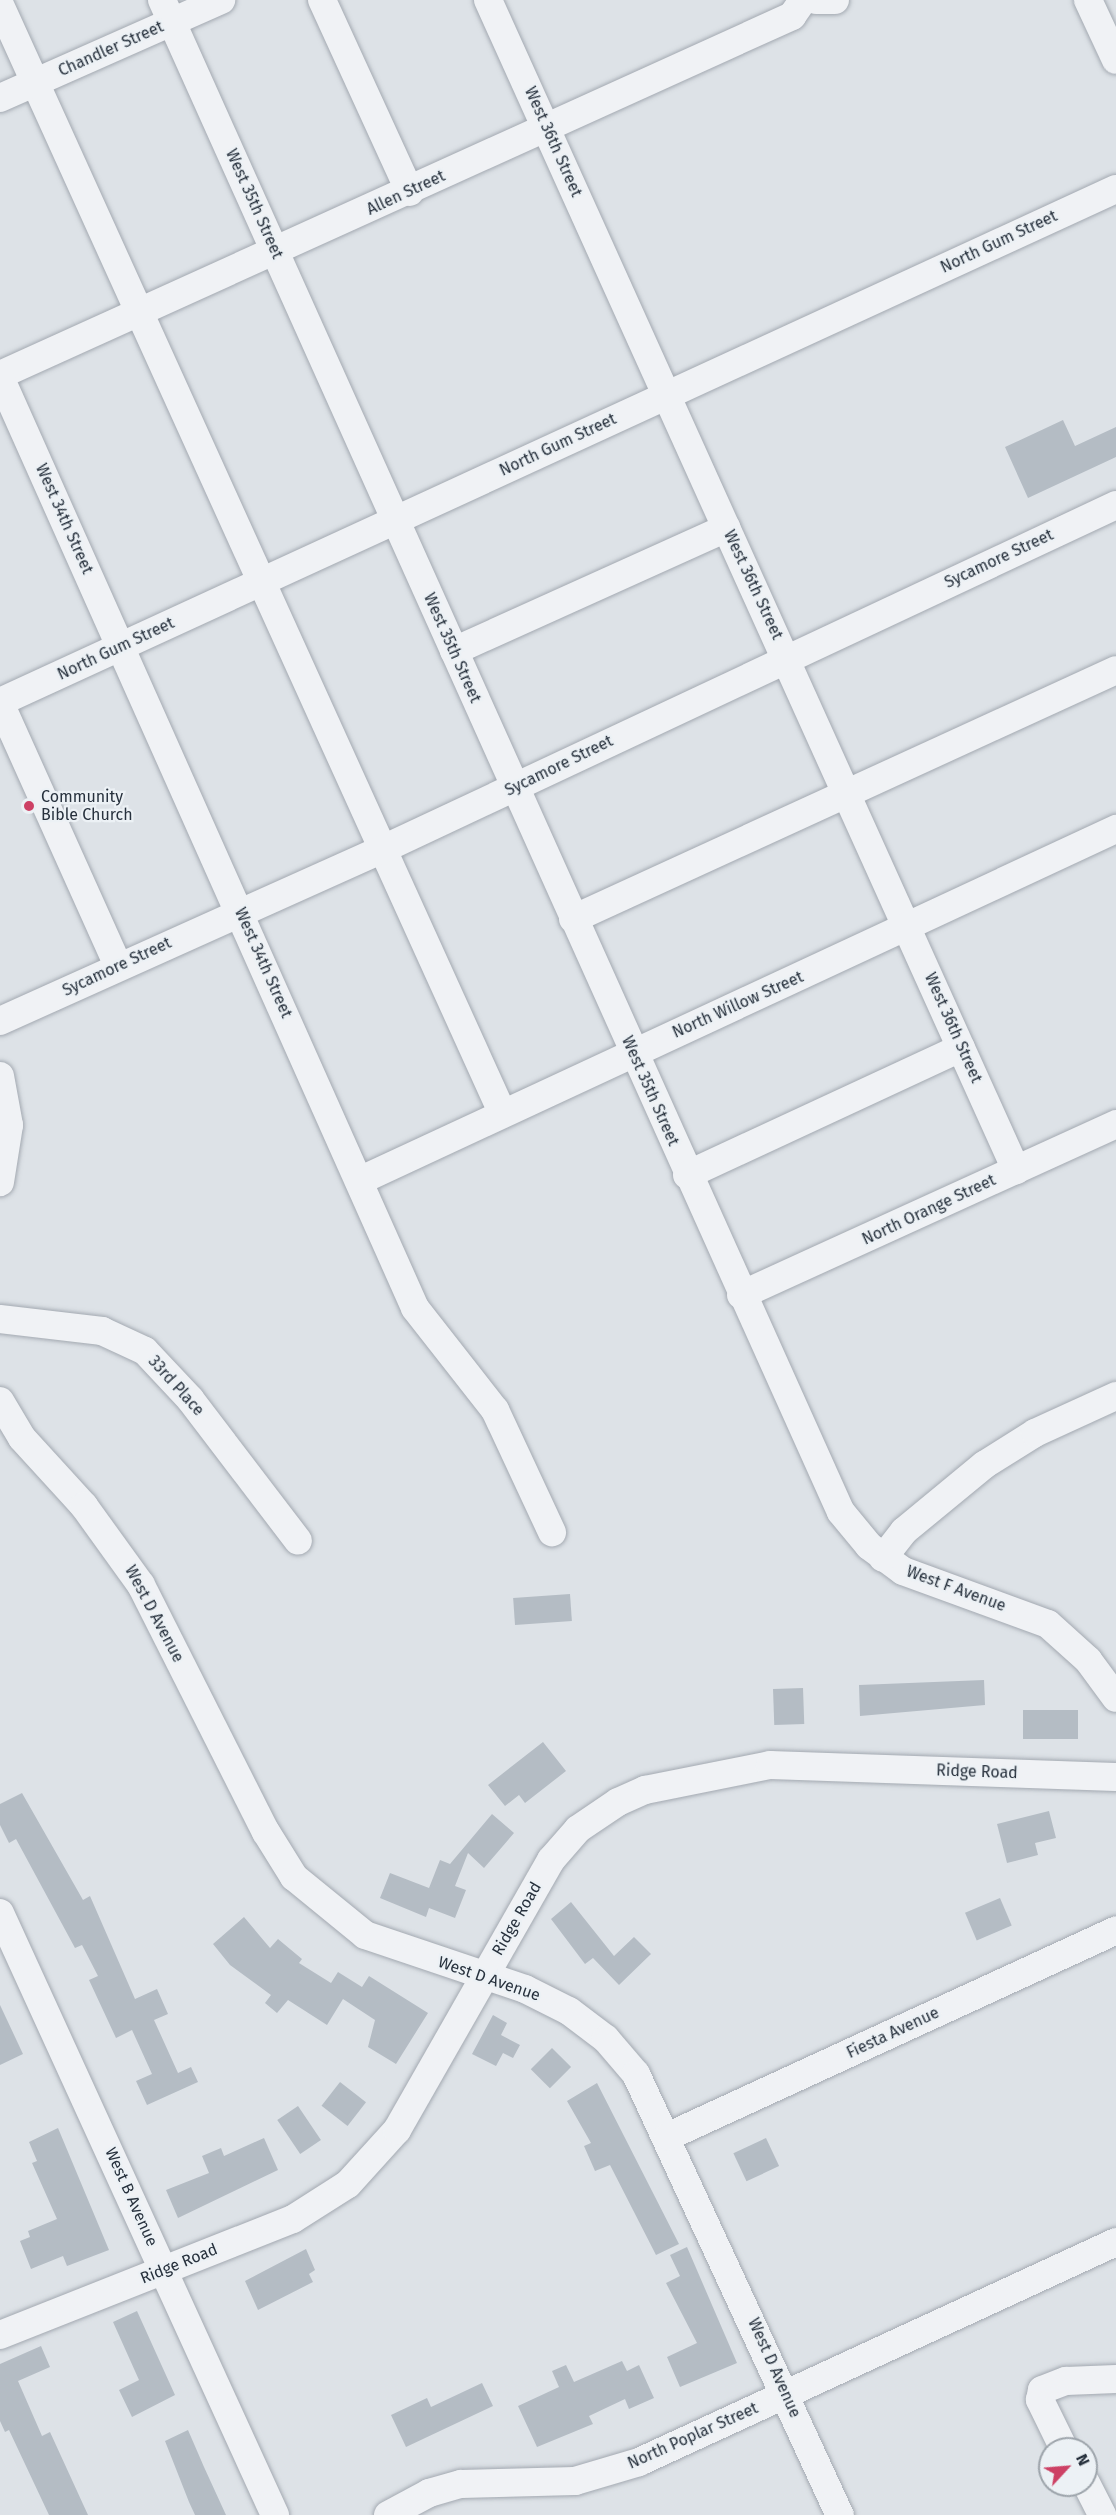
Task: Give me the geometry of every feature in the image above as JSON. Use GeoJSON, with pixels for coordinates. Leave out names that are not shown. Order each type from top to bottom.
{"type":"FeatureCollection","features":[{"type":"Feature","properties":{"kind":"street","name":"Chandler Street"},"geometry":{"type":"LineString","coordinates":[[0,98],[35,83],[167,11],[221,0]]}},
{"type":"Feature","properties":{"kind":"street"},"geometry":{"type":"LineString","coordinates":[[322,0],[410,192]]}},
{"type":"Feature","properties":{"kind":"street","name":"West 36th Street"},"geometry":{"type":"LineString","coordinates":[[488,0],[846,793],[908,923],[1016,1170]]}},
{"type":"Feature","properties":{"kind":"street","name":"Allen Street"},"geometry":{"type":"LineString","coordinates":[[0,376],[410,192],[792,15],[803,0]]}},
{"type":"Feature","properties":{"kind":"street"},"geometry":{"type":"LineString","coordinates":[[816,0],[835,0]]}},
{"type":"Feature","properties":{"kind":"street"},"geometry":{"type":"LineString","coordinates":[[1088,0],[1116,60]]}},
{"type":"Feature","properties":{"kind":"street"},"geometry":{"type":"LineString","coordinates":[[0,5],[262,581],[381,850],[502,1112]]}},
{"type":"Feature","properties":{"kind":"street","name":"West 35th Street"},"geometry":{"type":"LineString","coordinates":[[167,11],[741,1295]]}},
{"type":"Feature","properties":{"kind":"street","name":"North Gum Street"},"geometry":{"type":"LineString","coordinates":[[0,703],[395,522],[666,394],[1116,189]]}},
{"type":"Feature","properties":{"kind":"street","name":"West 34th Street"},"geometry":{"type":"LineString","coordinates":[[0,376],[240,910],[415,1308],[495,1410],[552,1532]]}},
{"type":"Feature","properties":{"kind":"street","name":"Sycamore Street"},"geometry":{"type":"LineString","coordinates":[[0,1022],[240,910],[381,850],[786,657],[1116,505]]}},
{"type":"Feature","properties":{"kind":"street"},"geometry":{"type":"LineString","coordinates":[[454,651],[726,528]]}},
{"type":"Feature","properties":{"kind":"street"},"geometry":{"type":"LineString","coordinates":[[573,919],[1116,670]]}},
{"type":"Feature","properties":{"kind":"street"},"geometry":{"type":"LineString","coordinates":[[0,703],[118,966]]}},
{"type":"Feature","properties":{"kind":"street","name":"North Willow Street"},"geometry":{"type":"LineString","coordinates":[[359,1181],[908,923],[1116,829]]}},
{"type":"Feature","properties":{"kind":"street"},"geometry":{"type":"LineString","coordinates":[[687,1175],[961,1048]]}},
{"type":"Feature","properties":{"kind":"street"},"geometry":{"type":"LineString","coordinates":[[0,1077],[9,1125],[0,1182]]}},
{"type":"Feature","properties":{"kind":"street","name":"North Orange Street"},"geometry":{"type":"LineString","coordinates":[[741,1295],[1116,1124]]}},
{"type":"Feature","properties":{"kind":"street","name":"West F Avenue"},"geometry":{"type":"LineString","coordinates":[[741,1295],[841,1512],[883,1558],[926,1581],[1048,1624],[1088,1660],[1116,1698]]}},
{"type":"Feature","properties":{"kind":"street","name":"33rd Place"},"geometry":{"type":"LineString","coordinates":[[0,1319],[102,1331],[145,1352],[190,1399],[298,1541]]}},
{"type":"Feature","properties":{"kind":"street"},"geometry":{"type":"LineString","coordinates":[[883,1558],[904,1531],[984,1465],[1035,1433],[1116,1396]]}},
{"type":"Feature","properties":{"kind":"street","name":"West D Avenue"},"geometry":{"type":"LineString","coordinates":[[0,1401],[22,1438],[74,1496],[141,1585],[266,1832],[294,1877],[365,1935],[554,2002],[606,2039],[636,2074],[669,2136],[840,2515]]}},
{"type":"Feature","properties":{"kind":"street","name":"Ridge Road"},"geometry":{"type":"LineString","coordinates":[[0,2335],[293,2219],[369,2165],[397,2130],[484,1976],[568,1839],[593,1817],[645,1790],[750,1768],[796,1764],[1116,1777]]}},
{"type":"Feature","properties":{"kind":"street","name":"West B Avenue"},"geometry":{"type":"LineString","coordinates":[[0,1913],[275,2515]]}},
{"type":"Feature","properties":{"kind":"street","name":"Fiesta Avenue"},"geometry":{"type":"LineString","coordinates":[[669,2136],[1116,1930]]}},
{"type":"Feature","properties":{"kind":"street","name":"North Poplar Street"},"geometry":{"type":"LineString","coordinates":[[388,2515],[429,2493],[461,2484],[536,2484],[605,2475],[1116,2242]]}},
{"type":"Feature","properties":{"kind":"street"},"geometry":{"type":"LineString","coordinates":[[1058,2437],[1040,2400],[1042,2390],[1066,2381],[1116,2379]]}},
{"type":"Feature","properties":{"kind":"street"},"geometry":{"type":"LineString","coordinates":[[1093,2497],[1102,2515]]}},
{"type":"Feature","properties":{"kind":"building"},"geometry":{"type":"Polygon","coordinates":[[[1063,420],[1075,446],[1116,427],[1116,457],[1028,498],[1005,447],[1063,420]]]}},
{"type":"Feature","properties":{"kind":"building"},"geometry":{"type":"Polygon","coordinates":[[[570,1594],[572,1621],[515,1625],[513,1598],[570,1594]]]}},
{"type":"Feature","properties":{"kind":"building"},"geometry":{"type":"Polygon","coordinates":[[[984,1680],[985,1705],[860,1716],[859,1685],[984,1680]]]}},
{"type":"Feature","properties":{"kind":"building"},"geometry":{"type":"Polygon","coordinates":[[[803,1688],[804,1724],[774,1725],[773,1689],[803,1688]]]}},
{"type":"Feature","properties":{"kind":"building"},"geometry":{"type":"Polygon","coordinates":[[[1023,1710],[1078,1710],[1078,1739],[1023,1739],[1023,1710]]]}},
{"type":"Feature","properties":{"kind":"building"},"geometry":{"type":"Polygon","coordinates":[[[543,1742],[566,1771],[525,1803],[519,1795],[505,1806],[488,1785],[543,1742]]]}},
{"type":"Feature","properties":{"kind":"building"},"geometry":{"type":"Polygon","coordinates":[[[22,1793],[83,1900],[90,1896],[135,1999],[157,1989],[168,2014],[154,2020],[178,2073],[191,2067],[198,2082],[147,2105],[136,2081],[152,2074],[132,2030],[116,2038],[89,1980],[98,1976],[82,1945],[75,1948],[16,1839],[9,1843],[0,1825],[0,1804],[22,1793]]]}},
{"type":"Feature","properties":{"kind":"building"},"geometry":{"type":"Polygon","coordinates":[[[1049,1811],[1056,1838],[1035,1843],[1038,1855],[1007,1863],[997,1824],[1049,1811]]]}},
{"type":"Feature","properties":{"kind":"building"},"geometry":{"type":"Polygon","coordinates":[[[492,1814],[514,1833],[484,1868],[468,1853],[455,1886],[466,1890],[455,1918],[429,1908],[426,1917],[380,1898],[390,1873],[429,1888],[440,1860],[450,1864],[492,1814]]]}},
{"type":"Feature","properties":{"kind":"building"},"geometry":{"type":"Polygon","coordinates":[[[1000,1898],[1012,1926],[977,1940],[965,1913],[1000,1898]]]}},
{"type":"Feature","properties":{"kind":"building"},"geometry":{"type":"Polygon","coordinates":[[[571,1902],[614,1956],[634,1937],[651,1954],[619,1985],[593,1958],[585,1964],[551,1919],[571,1902]]]}},
{"type":"Feature","properties":{"kind":"building"},"geometry":{"type":"Polygon","coordinates":[[[244,1917],[270,1948],[278,1939],[302,1959],[299,1963],[331,1983],[338,1972],[362,1987],[369,1976],[428,2013],[396,2064],[368,2047],[375,2020],[343,1999],[327,2025],[288,2000],[277,2013],[265,2003],[271,1995],[230,1965],[213,1944],[244,1917]]]}},
{"type":"Feature","properties":{"kind":"building"},"geometry":{"type":"Polygon","coordinates":[[[0,2005],[23,2054],[0,2065],[0,2005]]]}},
{"type":"Feature","properties":{"kind":"building"},"geometry":{"type":"Polygon","coordinates":[[[493,2015],[507,2023],[501,2035],[520,2045],[513,2058],[503,2053],[496,2066],[472,2054],[493,2015]]]}},
{"type":"Feature","properties":{"kind":"building"},"geometry":{"type":"Polygon","coordinates":[[[552,2048],[571,2067],[550,2088],[531,2069],[552,2048]]]}},
{"type":"Feature","properties":{"kind":"building"},"geometry":{"type":"Polygon","coordinates":[[[340,2082],[366,2102],[348,2126],[322,2106],[340,2082]]]}},
{"type":"Feature","properties":{"kind":"building"},"geometry":{"type":"Polygon","coordinates":[[[597,2083],[679,2244],[656,2255],[610,2165],[595,2171],[584,2146],[591,2143],[567,2101],[597,2083]]]}},
{"type":"Feature","properties":{"kind":"building"},"geometry":{"type":"Polygon","coordinates":[[[298,2106],[321,2140],[300,2154],[277,2120],[298,2106]]]}},
{"type":"Feature","properties":{"kind":"building"},"geometry":{"type":"Polygon","coordinates":[[[58,2128],[109,2250],[67,2266],[63,2256],[31,2269],[20,2241],[30,2237],[28,2231],[57,2219],[32,2163],[37,2161],[29,2142],[58,2128]]]}},
{"type":"Feature","properties":{"kind":"building"},"geometry":{"type":"Polygon","coordinates":[[[264,2138],[278,2170],[178,2218],[166,2190],[209,2173],[202,2156],[221,2148],[224,2156],[264,2138]]]}},
{"type":"Feature","properties":{"kind":"building"},"geometry":{"type":"Polygon","coordinates":[[[766,2138],[779,2166],[746,2181],[733,2153],[766,2138]]]}},
{"type":"Feature","properties":{"kind":"building"},"geometry":{"type":"Polygon","coordinates":[[[687,2247],[737,2363],[680,2387],[667,2357],[697,2343],[666,2283],[680,2276],[670,2255],[687,2247]]]}},
{"type":"Feature","properties":{"kind":"building"},"geometry":{"type":"Polygon","coordinates":[[[306,2249],[315,2270],[309,2274],[313,2282],[258,2310],[245,2281],[306,2249]]]}},
{"type":"Feature","properties":{"kind":"building"},"geometry":{"type":"Polygon","coordinates":[[[137,2311],[175,2395],[132,2417],[119,2390],[139,2380],[113,2322],[137,2311]]]}},
{"type":"Feature","properties":{"kind":"building"},"geometry":{"type":"Polygon","coordinates":[[[41,2346],[50,2367],[18,2381],[42,2436],[50,2432],[88,2515],[49,2515],[9,2430],[5,2432],[0,2421],[0,2364],[41,2346]]]}},
{"type":"Feature","properties":{"kind":"building"},"geometry":{"type":"Polygon","coordinates":[[[622,2361],[627,2371],[639,2365],[654,2398],[629,2409],[625,2399],[589,2416],[593,2424],[537,2447],[518,2406],[559,2387],[552,2371],[566,2365],[574,2382],[622,2361]]]}},
{"type":"Feature","properties":{"kind":"building"},"geometry":{"type":"Polygon","coordinates":[[[482,2383],[493,2406],[406,2447],[391,2415],[427,2398],[431,2407],[482,2383]]]}},
{"type":"Feature","properties":{"kind":"building"},"geometry":{"type":"Polygon","coordinates":[[[188,2430],[226,2515],[195,2515],[189,2502],[165,2441],[188,2430]]]}},
{"type":"Feature","properties":{"kind":"place","name":"Community Bible Church"},"geometry":{"type":"Point","coordinates":[29,806]}}]}
